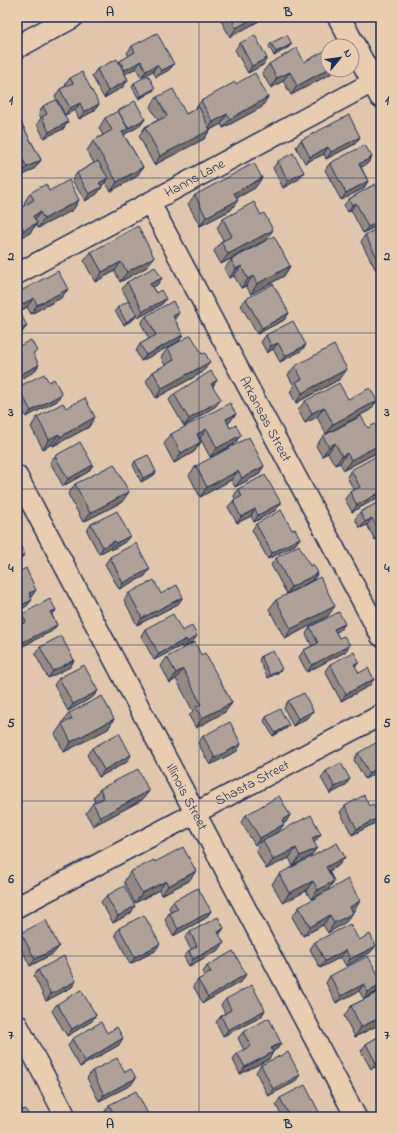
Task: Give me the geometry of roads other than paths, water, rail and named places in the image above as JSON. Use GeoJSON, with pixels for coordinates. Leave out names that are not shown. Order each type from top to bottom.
{"type":"FeatureCollection","features":[{"type":"Feature","properties":{"kind":"street"},"geometry":{"type":"LineString","coordinates":[[17,47],[72,17]]}},
{"type":"Feature","properties":{"kind":"street"},"geometry":{"type":"LineString","coordinates":[[339,17],[377,90]]}},
{"type":"Feature","properties":{"kind":"street","name":"Hanns Lane"},"geometry":{"type":"LineString","coordinates":[[17,274],[150,203],[377,90]]}},
{"type":"Feature","properties":{"kind":"street","name":"Arkansas Street"},"geometry":{"type":"LineString","coordinates":[[150,203],[381,636]]}},
{"type":"Feature","properties":{"kind":"street","name":"Illinois Street"},"geometry":{"type":"LineString","coordinates":[[19,486],[356,1117]]}},
{"type":"Feature","properties":{"kind":"street","name":"Shasta Street"},"geometry":{"type":"LineString","coordinates":[[17,907],[381,715]]}},
{"type":"Feature","properties":{"kind":"street"},"geometry":{"type":"LineString","coordinates":[[17,1024],[66,1117]]}}]}
